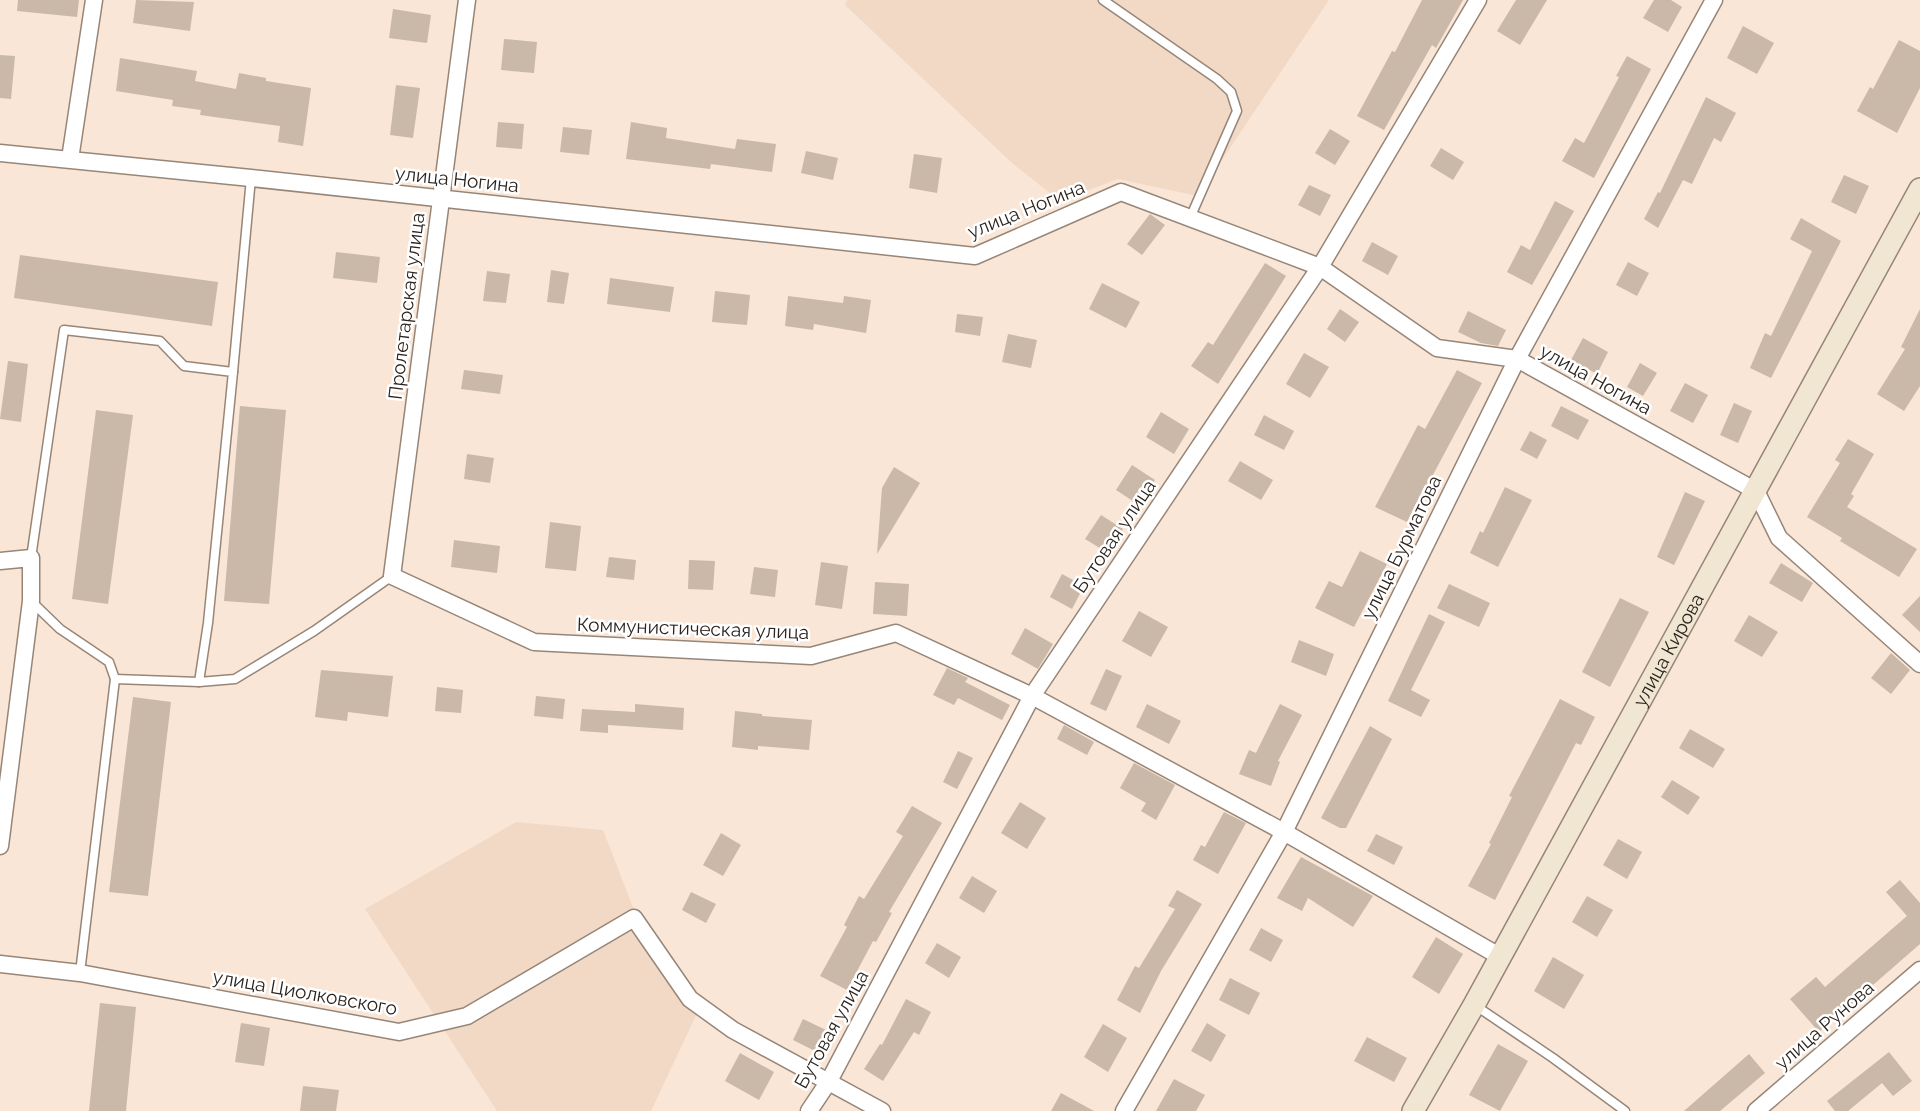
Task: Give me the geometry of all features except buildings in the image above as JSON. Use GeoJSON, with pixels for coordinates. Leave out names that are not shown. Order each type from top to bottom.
{"type":"FeatureCollection","features":[{"type":"Feature","properties":{"kind":"main road","name":"улица Кирова"},"geometry":{"type":"LineString","coordinates":[[1413,1111],[1474,1005],[1920,189]]}},
{"type":"Feature","properties":{"kind":"street"},"geometry":{"type":"LineString","coordinates":[[70,159],[94,0]]}},
{"type":"Feature","properties":{"kind":"street","name":"Пролетарская улица"},"geometry":{"type":"LineString","coordinates":[[392,576],[467,0]]}},
{"type":"Feature","properties":{"kind":"street","name":"Бутовая улица"},"geometry":{"type":"LineString","coordinates":[[810,1111],[829,1081],[1032,696],[1320,267],[1478,0]]}},
{"type":"Feature","properties":{"kind":"street","name":"улица Бурматова"},"geometry":{"type":"LineString","coordinates":[[1124,1111],[1284,832],[1517,359],[1714,0]]}},
{"type":"Feature","properties":{"kind":"street","name":"улица Ногина"},"geometry":{"type":"LineString","coordinates":[[0,153],[975,256],[1121,192],[1320,267],[1437,348],[1517,359],[1756,491]]}},
{"type":"Feature","properties":{"kind":"street"},"geometry":{"type":"LineString","coordinates":[[1756,491],[1779,538],[1920,664]]}},
{"type":"Feature","properties":{"kind":"street"},"geometry":{"type":"LineString","coordinates":[[0,561],[31,558],[31,601],[0,846]]}},
{"type":"Feature","properties":{"kind":"street","name":"Коммунистическая улица"},"geometry":{"type":"LineString","coordinates":[[392,576],[534,642],[810,656],[896,633],[1032,696],[1284,832],[1499,956]]}},
{"type":"Feature","properties":{"kind":"street","name":"улица Циолковского"},"geometry":{"type":"LineString","coordinates":[[0,964],[80,972],[399,1032],[467,1016],[634,918],[690,999],[733,1030],[882,1111]]}},
{"type":"Feature","properties":{"kind":"street","name":"улица Рунова"},"geometry":{"type":"LineString","coordinates":[[1756,1111],[1920,970]]}},
{"type":"Feature","properties":{"kind":"lane"},"geometry":{"type":"LineString","coordinates":[[1103,0],[1217,79],[1231,93],[1237,111],[1190,218]]}},
{"type":"Feature","properties":{"kind":"lane"},"geometry":{"type":"LineString","coordinates":[[199,682],[208,623],[251,178]]}},
{"type":"Feature","properties":{"kind":"lane"},"geometry":{"type":"LineString","coordinates":[[31,558],[64,330],[160,341],[184,366],[233,372]]}},
{"type":"Feature","properties":{"kind":"lane"},"geometry":{"type":"LineString","coordinates":[[115,679],[199,682],[235,679],[314,631],[392,576]]}},
{"type":"Feature","properties":{"kind":"lane"},"geometry":{"type":"LineString","coordinates":[[31,601],[60,629],[109,662],[115,679],[80,972]]}},
{"type":"Feature","properties":{"kind":"lane"},"geometry":{"type":"LineString","coordinates":[[1474,1005],[1625,1111]]}},
{"type":"Feature","properties":{"kind":"shaded area"},"geometry":{"type":"Polygon","coordinates":[[[847,0],[1329,0],[1198,196],[1118,179],[1060,201],[1012,163],[845,5],[847,0]]]}},
{"type":"Feature","properties":{"kind":"shaded area"},"geometry":{"type":"Polygon","coordinates":[[[516,822],[603,830],[636,915],[699,1009],[651,1111],[497,1111],[365,909],[516,822]]]}}]}
